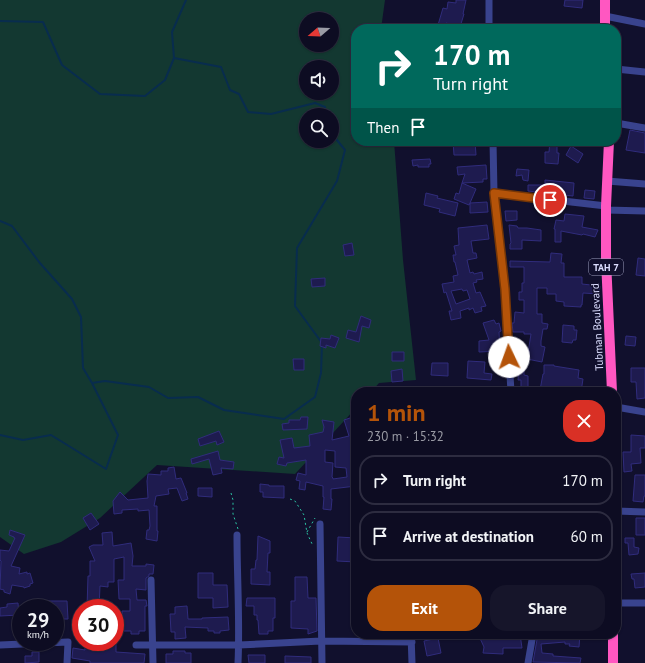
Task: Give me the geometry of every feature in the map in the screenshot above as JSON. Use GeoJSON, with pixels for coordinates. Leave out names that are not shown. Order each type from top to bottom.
{"type":"FeatureCollection","features":[{"type":"Feature","properties":{"kind":"highway"},"geometry":{"type":"LineString","coordinates":[[605,0],[605,24]]}},
{"type":"Feature","properties":{"kind":"highway","name":"Tubman Boulevard"},"geometry":{"type":"LineString","coordinates":[[609,146],[606,208],[606,260],[612,387]]}},
{"type":"Feature","properties":{"kind":"highway"},"geometry":{"type":"LineString","coordinates":[[613,639],[613,663]]}},
{"type":"Feature","properties":{"kind":"street"},"geometry":{"type":"LineString","coordinates":[[488,24],[489,0]]}},
{"type":"Feature","properties":{"kind":"street"},"geometry":{"type":"LineString","coordinates":[[605,16],[645,24]]}},
{"type":"Feature","properties":{"kind":"street"},"geometry":{"type":"LineString","coordinates":[[621,70],[645,72]]}},
{"type":"Feature","properties":{"kind":"street"},"geometry":{"type":"LineString","coordinates":[[621,124],[645,128]]}},
{"type":"Feature","properties":{"kind":"street"},"geometry":{"type":"LineString","coordinates":[[493,146],[494,193],[505,289],[511,387]]}},
{"type":"Feature","properties":{"kind":"street"},"geometry":{"type":"LineString","coordinates":[[607,181],[645,184]]}},
{"type":"Feature","properties":{"kind":"street"},"geometry":{"type":"LineString","coordinates":[[494,193],[606,208],[645,211]]}},
{"type":"Feature","properties":{"kind":"street"},"geometry":{"type":"LineString","coordinates":[[621,409],[645,412]]}},
{"type":"Feature","properties":{"kind":"street"},"geometry":{"type":"LineString","coordinates":[[621,511],[645,512]]}},
{"type":"Feature","properties":{"kind":"street"},"geometry":{"type":"LineString","coordinates":[[320,524],[322,663]]}},
{"type":"Feature","properties":{"kind":"street"},"geometry":{"type":"LineString","coordinates":[[237,536],[238,663]]}},
{"type":"Feature","properties":{"kind":"street"},"geometry":{"type":"LineString","coordinates":[[151,580],[153,663]]}},
{"type":"Feature","properties":{"kind":"street"},"geometry":{"type":"LineString","coordinates":[[621,603],[645,603]]}},
{"type":"Feature","properties":{"kind":"street"},"geometry":{"type":"LineString","coordinates":[[412,639],[412,663]]}},
{"type":"Feature","properties":{"kind":"street"},"geometry":{"type":"LineString","coordinates":[[528,663],[531,639]]}},
{"type":"Feature","properties":{"kind":"street"},"geometry":{"type":"LineString","coordinates":[[136,645],[239,645],[321,640],[412,642]]}},
{"type":"Feature","properties":{"kind":"street"},"geometry":{"type":"LineString","coordinates":[[0,645],[68,642],[67,663]]}},
{"type":"Feature","properties":{"kind":"path"},"geometry":{"type":"LineString","coordinates":[[290,499],[295,501],[304,516],[307,533],[313,546],[320,551]]}},
{"type":"Feature","properties":{"kind":"path"},"geometry":{"type":"LineString","coordinates":[[307,533],[315,518]]}},
{"type":"Feature","properties":{"kind":"green space"},"geometry":{"type":"Polygon","coordinates":[[[0,0],[385,0],[382,24],[351,24],[351,146],[394,146],[403,260],[416,380],[379,383],[375,387],[351,387],[351,413],[295,474],[157,465],[100,518],[61,542],[24,554],[0,537],[0,0]]]}},
{"type":"Feature","properties":{"kind":"building"},"geometry":{"type":"Polygon","coordinates":[[[456,0],[466,0],[461,24],[438,24],[443,8],[447,9],[448,2],[456,3],[456,0]]]}},
{"type":"Feature","properties":{"kind":"building"},"geometry":{"type":"Polygon","coordinates":[[[565,0],[583,0],[582,8],[564,6],[565,0]]]}},
{"type":"Feature","properties":{"kind":"building"},"geometry":{"type":"Polygon","coordinates":[[[630,130],[645,133],[645,153],[626,150],[630,130]]]}},
{"type":"Feature","properties":{"kind":"building"},"geometry":{"type":"Polygon","coordinates":[[[453,146],[475,146],[476,155],[454,155],[453,146]]]}},
{"type":"Feature","properties":{"kind":"building"},"geometry":{"type":"Polygon","coordinates":[[[550,146],[557,146],[557,153],[559,153],[558,164],[545,163],[545,152],[549,152],[550,146]]]}},
{"type":"Feature","properties":{"kind":"building"},"geometry":{"type":"Polygon","coordinates":[[[571,146],[583,154],[578,163],[566,155],[571,146]]]}},
{"type":"Feature","properties":{"kind":"building"},"geometry":{"type":"Polygon","coordinates":[[[430,159],[431,164],[429,164],[429,167],[418,167],[418,165],[413,166],[412,160],[430,159]]]}},
{"type":"Feature","properties":{"kind":"building"},"geometry":{"type":"Polygon","coordinates":[[[486,165],[487,179],[483,179],[483,182],[462,183],[465,174],[458,175],[457,167],[486,165]]]}},
{"type":"Feature","properties":{"kind":"building"},"geometry":{"type":"Polygon","coordinates":[[[517,169],[529,170],[528,181],[523,180],[522,175],[516,176],[517,169]]]}},
{"type":"Feature","properties":{"kind":"building"},"geometry":{"type":"Polygon","coordinates":[[[545,180],[574,183],[573,196],[528,191],[528,185],[545,185],[545,180]]]}},
{"type":"Feature","properties":{"kind":"building"},"geometry":{"type":"Polygon","coordinates":[[[462,183],[476,189],[469,205],[454,199],[456,193],[459,194],[462,183]]]}},
{"type":"Feature","properties":{"kind":"building"},"geometry":{"type":"Polygon","coordinates":[[[585,190],[595,191],[594,199],[584,198],[585,190]]]}},
{"type":"Feature","properties":{"kind":"building"},"geometry":{"type":"Polygon","coordinates":[[[426,193],[438,196],[437,198],[458,203],[455,216],[439,212],[440,209],[424,205],[426,193]]]}},
{"type":"Feature","properties":{"kind":"building"},"geometry":{"type":"Polygon","coordinates":[[[487,202],[488,212],[470,213],[470,203],[487,202]]]}},
{"type":"Feature","properties":{"kind":"building"},"geometry":{"type":"Polygon","coordinates":[[[505,211],[517,211],[517,220],[506,221],[505,211]]]}},
{"type":"Feature","properties":{"kind":"building"},"geometry":{"type":"Polygon","coordinates":[[[565,214],[584,216],[582,227],[598,230],[595,237],[561,231],[561,242],[555,242],[554,229],[556,220],[564,221],[565,214]]]}},
{"type":"Feature","properties":{"kind":"building"},"geometry":{"type":"Polygon","coordinates":[[[487,225],[489,239],[471,241],[473,253],[476,253],[477,258],[467,260],[470,273],[473,272],[474,274],[482,272],[483,279],[476,280],[477,282],[473,283],[476,293],[480,292],[486,306],[481,307],[482,311],[475,313],[473,308],[460,311],[461,318],[451,320],[449,311],[452,311],[446,292],[444,293],[442,284],[454,282],[453,276],[458,275],[453,255],[456,255],[454,246],[459,245],[458,228],[487,225]],[[462,289],[451,291],[456,304],[470,299],[467,290],[463,291],[462,289]]]}},
{"type":"Feature","properties":{"kind":"building"},"geometry":{"type":"Polygon","coordinates":[[[509,225],[517,226],[518,228],[541,230],[541,241],[522,240],[522,249],[510,249],[511,243],[509,225]]]}},
{"type":"Feature","properties":{"kind":"building"},"geometry":{"type":"Polygon","coordinates":[[[352,243],[354,255],[345,256],[343,245],[352,243]]]}},
{"type":"Feature","properties":{"kind":"building"},"geometry":{"type":"Polygon","coordinates":[[[551,253],[562,254],[561,263],[564,263],[564,277],[582,277],[582,284],[600,286],[599,294],[583,293],[581,307],[564,306],[564,302],[556,301],[556,294],[547,294],[547,288],[537,288],[537,314],[542,314],[542,323],[548,324],[547,329],[543,329],[541,341],[541,346],[545,347],[542,362],[527,359],[531,334],[524,334],[524,332],[513,332],[512,323],[514,323],[515,312],[524,313],[524,300],[519,300],[519,292],[522,292],[522,283],[524,283],[524,267],[510,267],[510,261],[550,262],[551,253]]]}},
{"type":"Feature","properties":{"kind":"building"},"geometry":{"type":"Polygon","coordinates":[[[638,258],[645,259],[645,276],[636,275],[638,258]]]}},
{"type":"Feature","properties":{"kind":"building"},"geometry":{"type":"Polygon","coordinates":[[[325,278],[325,286],[312,287],[311,279],[325,278]]]}},
{"type":"Feature","properties":{"kind":"building"},"geometry":{"type":"Polygon","coordinates":[[[361,316],[371,320],[369,328],[362,326],[359,342],[346,338],[348,330],[356,332],[361,316]]]}},
{"type":"Feature","properties":{"kind":"building"},"geometry":{"type":"Polygon","coordinates":[[[494,320],[496,324],[499,323],[501,331],[499,332],[500,351],[479,352],[479,341],[489,340],[483,323],[494,320]]]}},
{"type":"Feature","properties":{"kind":"building"},"geometry":{"type":"Polygon","coordinates":[[[563,325],[574,326],[574,330],[577,330],[576,340],[573,340],[572,343],[562,342],[563,325]]]}},
{"type":"Feature","properties":{"kind":"building"},"geometry":{"type":"Polygon","coordinates":[[[331,335],[339,338],[335,348],[326,345],[326,348],[320,346],[321,338],[330,339],[331,335]]]}},
{"type":"Feature","properties":{"kind":"building"},"geometry":{"type":"Polygon","coordinates":[[[626,336],[636,337],[635,346],[625,345],[626,336]]]}},
{"type":"Feature","properties":{"kind":"building"},"geometry":{"type":"Polygon","coordinates":[[[392,352],[404,352],[404,361],[392,361],[392,352]]]}},
{"type":"Feature","properties":{"kind":"building"},"geometry":{"type":"Polygon","coordinates":[[[293,359],[304,359],[304,370],[294,370],[293,359]]]}},
{"type":"Feature","properties":{"kind":"building"},"geometry":{"type":"Polygon","coordinates":[[[468,361],[485,362],[484,373],[492,374],[491,380],[467,378],[468,361]]]}},
{"type":"Feature","properties":{"kind":"building"},"geometry":{"type":"Polygon","coordinates":[[[432,363],[448,363],[448,376],[431,375],[432,363]]]}},
{"type":"Feature","properties":{"kind":"building"},"geometry":{"type":"Polygon","coordinates":[[[544,365],[554,365],[579,370],[578,378],[583,379],[582,387],[541,387],[544,374],[544,365]]]}},
{"type":"Feature","properties":{"kind":"building"},"geometry":{"type":"Polygon","coordinates":[[[519,368],[524,369],[524,375],[528,376],[528,387],[521,387],[521,380],[518,380],[519,368]]]}},
{"type":"Feature","properties":{"kind":"building"},"geometry":{"type":"Polygon","coordinates":[[[631,368],[645,368],[645,398],[637,399],[636,382],[631,382],[631,368]]]}},
{"type":"Feature","properties":{"kind":"building"},"geometry":{"type":"Polygon","coordinates":[[[402,369],[403,381],[392,382],[391,371],[402,369]]]}},
{"type":"Feature","properties":{"kind":"building"},"geometry":{"type":"Polygon","coordinates":[[[301,417],[308,417],[307,429],[283,430],[282,424],[289,423],[289,420],[300,420],[301,417]]]}},
{"type":"Feature","properties":{"kind":"building"},"geometry":{"type":"Polygon","coordinates":[[[351,418],[351,487],[331,489],[331,510],[323,509],[323,486],[306,482],[305,490],[299,489],[300,481],[296,480],[298,473],[306,475],[306,460],[287,463],[286,466],[277,464],[279,457],[284,458],[280,440],[292,438],[294,448],[310,446],[309,435],[323,432],[324,427],[322,420],[334,422],[332,440],[349,436],[344,420],[351,418]],[[325,450],[325,462],[333,463],[333,479],[347,477],[346,468],[335,467],[335,451],[325,450]]]}},
{"type":"Feature","properties":{"kind":"building"},"geometry":{"type":"Polygon","coordinates":[[[219,431],[224,442],[217,445],[216,441],[200,446],[198,439],[219,431]]]}},
{"type":"Feature","properties":{"kind":"building"},"geometry":{"type":"Polygon","coordinates":[[[631,435],[645,436],[645,448],[640,448],[641,463],[631,464],[632,471],[624,472],[623,452],[631,452],[631,435]]]}},
{"type":"Feature","properties":{"kind":"building"},"geometry":{"type":"Polygon","coordinates":[[[218,451],[220,460],[234,462],[233,469],[221,468],[222,473],[213,475],[209,459],[192,464],[191,459],[218,451]]]}},
{"type":"Feature","properties":{"kind":"building"},"geometry":{"type":"Polygon","coordinates":[[[174,467],[176,479],[181,478],[188,499],[182,501],[177,488],[168,489],[169,494],[156,496],[154,506],[157,506],[157,541],[146,539],[147,530],[149,530],[150,526],[149,510],[122,510],[122,513],[114,514],[113,501],[120,492],[128,500],[148,498],[148,474],[161,475],[161,471],[168,471],[168,468],[174,467]]]}},
{"type":"Feature","properties":{"kind":"building"},"geometry":{"type":"Polygon","coordinates":[[[635,475],[645,475],[645,496],[643,502],[633,501],[635,475]]]}},
{"type":"Feature","properties":{"kind":"building"},"geometry":{"type":"Polygon","coordinates":[[[260,484],[269,486],[284,486],[284,498],[263,497],[263,492],[260,492],[260,484]]]}},
{"type":"Feature","properties":{"kind":"building"},"geometry":{"type":"Polygon","coordinates":[[[198,488],[212,488],[212,497],[198,496],[198,488]]]}},
{"type":"Feature","properties":{"kind":"building"},"geometry":{"type":"Polygon","coordinates":[[[91,513],[99,524],[90,530],[83,518],[91,513]]]}},
{"type":"Feature","properties":{"kind":"building"},"geometry":{"type":"Polygon","coordinates":[[[636,518],[645,518],[645,535],[636,535],[636,518]]]}},
{"type":"Feature","properties":{"kind":"building"},"geometry":{"type":"Polygon","coordinates":[[[10,530],[25,535],[11,566],[20,568],[19,574],[27,572],[27,574],[30,573],[33,583],[24,588],[12,585],[10,594],[0,589],[0,550],[9,551],[15,538],[9,535],[10,530]]]}},
{"type":"Feature","properties":{"kind":"building"},"geometry":{"type":"Polygon","coordinates":[[[112,532],[113,546],[131,543],[133,556],[132,566],[146,566],[146,564],[154,565],[153,574],[149,574],[146,578],[146,590],[136,589],[137,600],[146,600],[147,606],[145,606],[145,631],[139,631],[139,634],[131,634],[131,631],[124,631],[124,611],[130,611],[130,599],[119,599],[118,580],[124,580],[124,557],[114,559],[114,582],[108,582],[108,587],[100,586],[99,599],[87,599],[90,561],[95,561],[89,547],[93,545],[103,545],[102,533],[112,532]]]}},
{"type":"Feature","properties":{"kind":"building"},"geometry":{"type":"Polygon","coordinates":[[[258,536],[270,541],[267,572],[270,572],[270,585],[251,584],[251,569],[255,569],[257,560],[258,536]]]}},
{"type":"Feature","properties":{"kind":"building"},"geometry":{"type":"Polygon","coordinates":[[[338,537],[351,538],[351,562],[337,561],[338,537]]]}},
{"type":"Feature","properties":{"kind":"building"},"geometry":{"type":"Polygon","coordinates":[[[625,538],[634,538],[634,547],[639,548],[638,554],[629,555],[628,543],[625,543],[625,538]]]}},
{"type":"Feature","properties":{"kind":"building"},"geometry":{"type":"Polygon","coordinates":[[[198,573],[213,573],[213,585],[227,585],[228,607],[213,608],[213,598],[198,598],[198,573]]]}},
{"type":"Feature","properties":{"kind":"building"},"geometry":{"type":"Polygon","coordinates":[[[645,573],[645,587],[635,588],[634,579],[632,579],[631,574],[645,573]]]}},
{"type":"Feature","properties":{"kind":"building"},"geometry":{"type":"Polygon","coordinates":[[[295,577],[307,577],[308,598],[316,598],[317,631],[308,634],[308,629],[291,628],[291,601],[295,601],[295,577]]]}},
{"type":"Feature","properties":{"kind":"building"},"geometry":{"type":"Polygon","coordinates":[[[247,598],[275,598],[275,618],[273,618],[273,631],[268,631],[268,634],[259,634],[257,615],[254,615],[254,606],[246,606],[247,598]]]}},
{"type":"Feature","properties":{"kind":"building"},"geometry":{"type":"Polygon","coordinates":[[[64,601],[67,601],[68,619],[64,619],[64,601]]]}},
{"type":"Feature","properties":{"kind":"building"},"geometry":{"type":"Polygon","coordinates":[[[7,604],[12,604],[12,615],[0,616],[0,608],[7,607],[7,604]]]}},
{"type":"Feature","properties":{"kind":"building"},"geometry":{"type":"Polygon","coordinates":[[[187,606],[188,619],[228,617],[229,630],[214,633],[214,631],[208,631],[208,628],[185,627],[186,638],[175,639],[175,632],[171,632],[170,614],[175,614],[175,607],[187,606]]]}},
{"type":"Feature","properties":{"kind":"building"},"geometry":{"type":"Polygon","coordinates":[[[438,639],[441,653],[427,656],[424,641],[438,639]]]}},
{"type":"Feature","properties":{"kind":"building"},"geometry":{"type":"Polygon","coordinates":[[[480,639],[521,639],[522,648],[503,648],[503,654],[483,653],[484,647],[480,639]]]}},
{"type":"Feature","properties":{"kind":"building"},"geometry":{"type":"Polygon","coordinates":[[[537,639],[580,639],[579,647],[569,646],[570,644],[565,644],[565,642],[541,644],[542,653],[553,654],[553,656],[581,658],[580,663],[533,662],[537,639]]]}},
{"type":"Feature","properties":{"kind":"building"},"geometry":{"type":"Polygon","coordinates":[[[73,651],[116,651],[145,654],[144,663],[90,663],[90,661],[72,658],[73,651]]]}},
{"type":"Feature","properties":{"kind":"building"},"geometry":{"type":"Polygon","coordinates":[[[173,651],[185,651],[185,653],[191,653],[191,663],[166,663],[166,654],[173,654],[173,651]]]}},
{"type":"Feature","properties":{"kind":"building"},"geometry":{"type":"Polygon","coordinates":[[[32,652],[39,652],[39,662],[25,663],[25,656],[32,656],[32,652]]]}},
{"type":"Feature","properties":{"kind":"building"},"geometry":{"type":"Polygon","coordinates":[[[248,655],[265,655],[265,663],[249,663],[248,655]]]}},
{"type":"Feature","properties":{"kind":"building"},"geometry":{"type":"Polygon","coordinates":[[[285,656],[311,657],[311,663],[285,663],[285,656]]]}},
{"type":"Feature","properties":{"kind":"waterway"},"geometry":{"type":"LineString","coordinates":[[0,21],[43,22],[62,65],[100,94],[145,96],[165,80],[174,58],[172,32],[186,0]]}},
{"type":"Feature","properties":{"kind":"waterway"},"geometry":{"type":"LineString","coordinates":[[174,58],[221,67],[230,90],[239,94],[248,112],[271,114],[315,103],[325,108]]}},
{"type":"Feature","properties":{"kind":"waterway"},"geometry":{"type":"LineString","coordinates":[[92,383],[105,381],[149,387],[168,398],[198,397],[224,410],[284,419],[315,397],[321,373],[322,343],[295,306],[297,248],[337,181],[345,150],[339,143]]}},
{"type":"Feature","properties":{"kind":"waterway"},"geometry":{"type":"LineString","coordinates":[[0,221],[12,226],[39,262],[72,299],[81,317],[83,368],[118,435],[106,469],[51,435],[23,440],[0,435]]}},
{"type":"Feature","properties":{"kind":"route"},"geometry":{"type":"LineString","coordinates":[[509,357],[505,289],[494,193],[550,200]]}}]}
